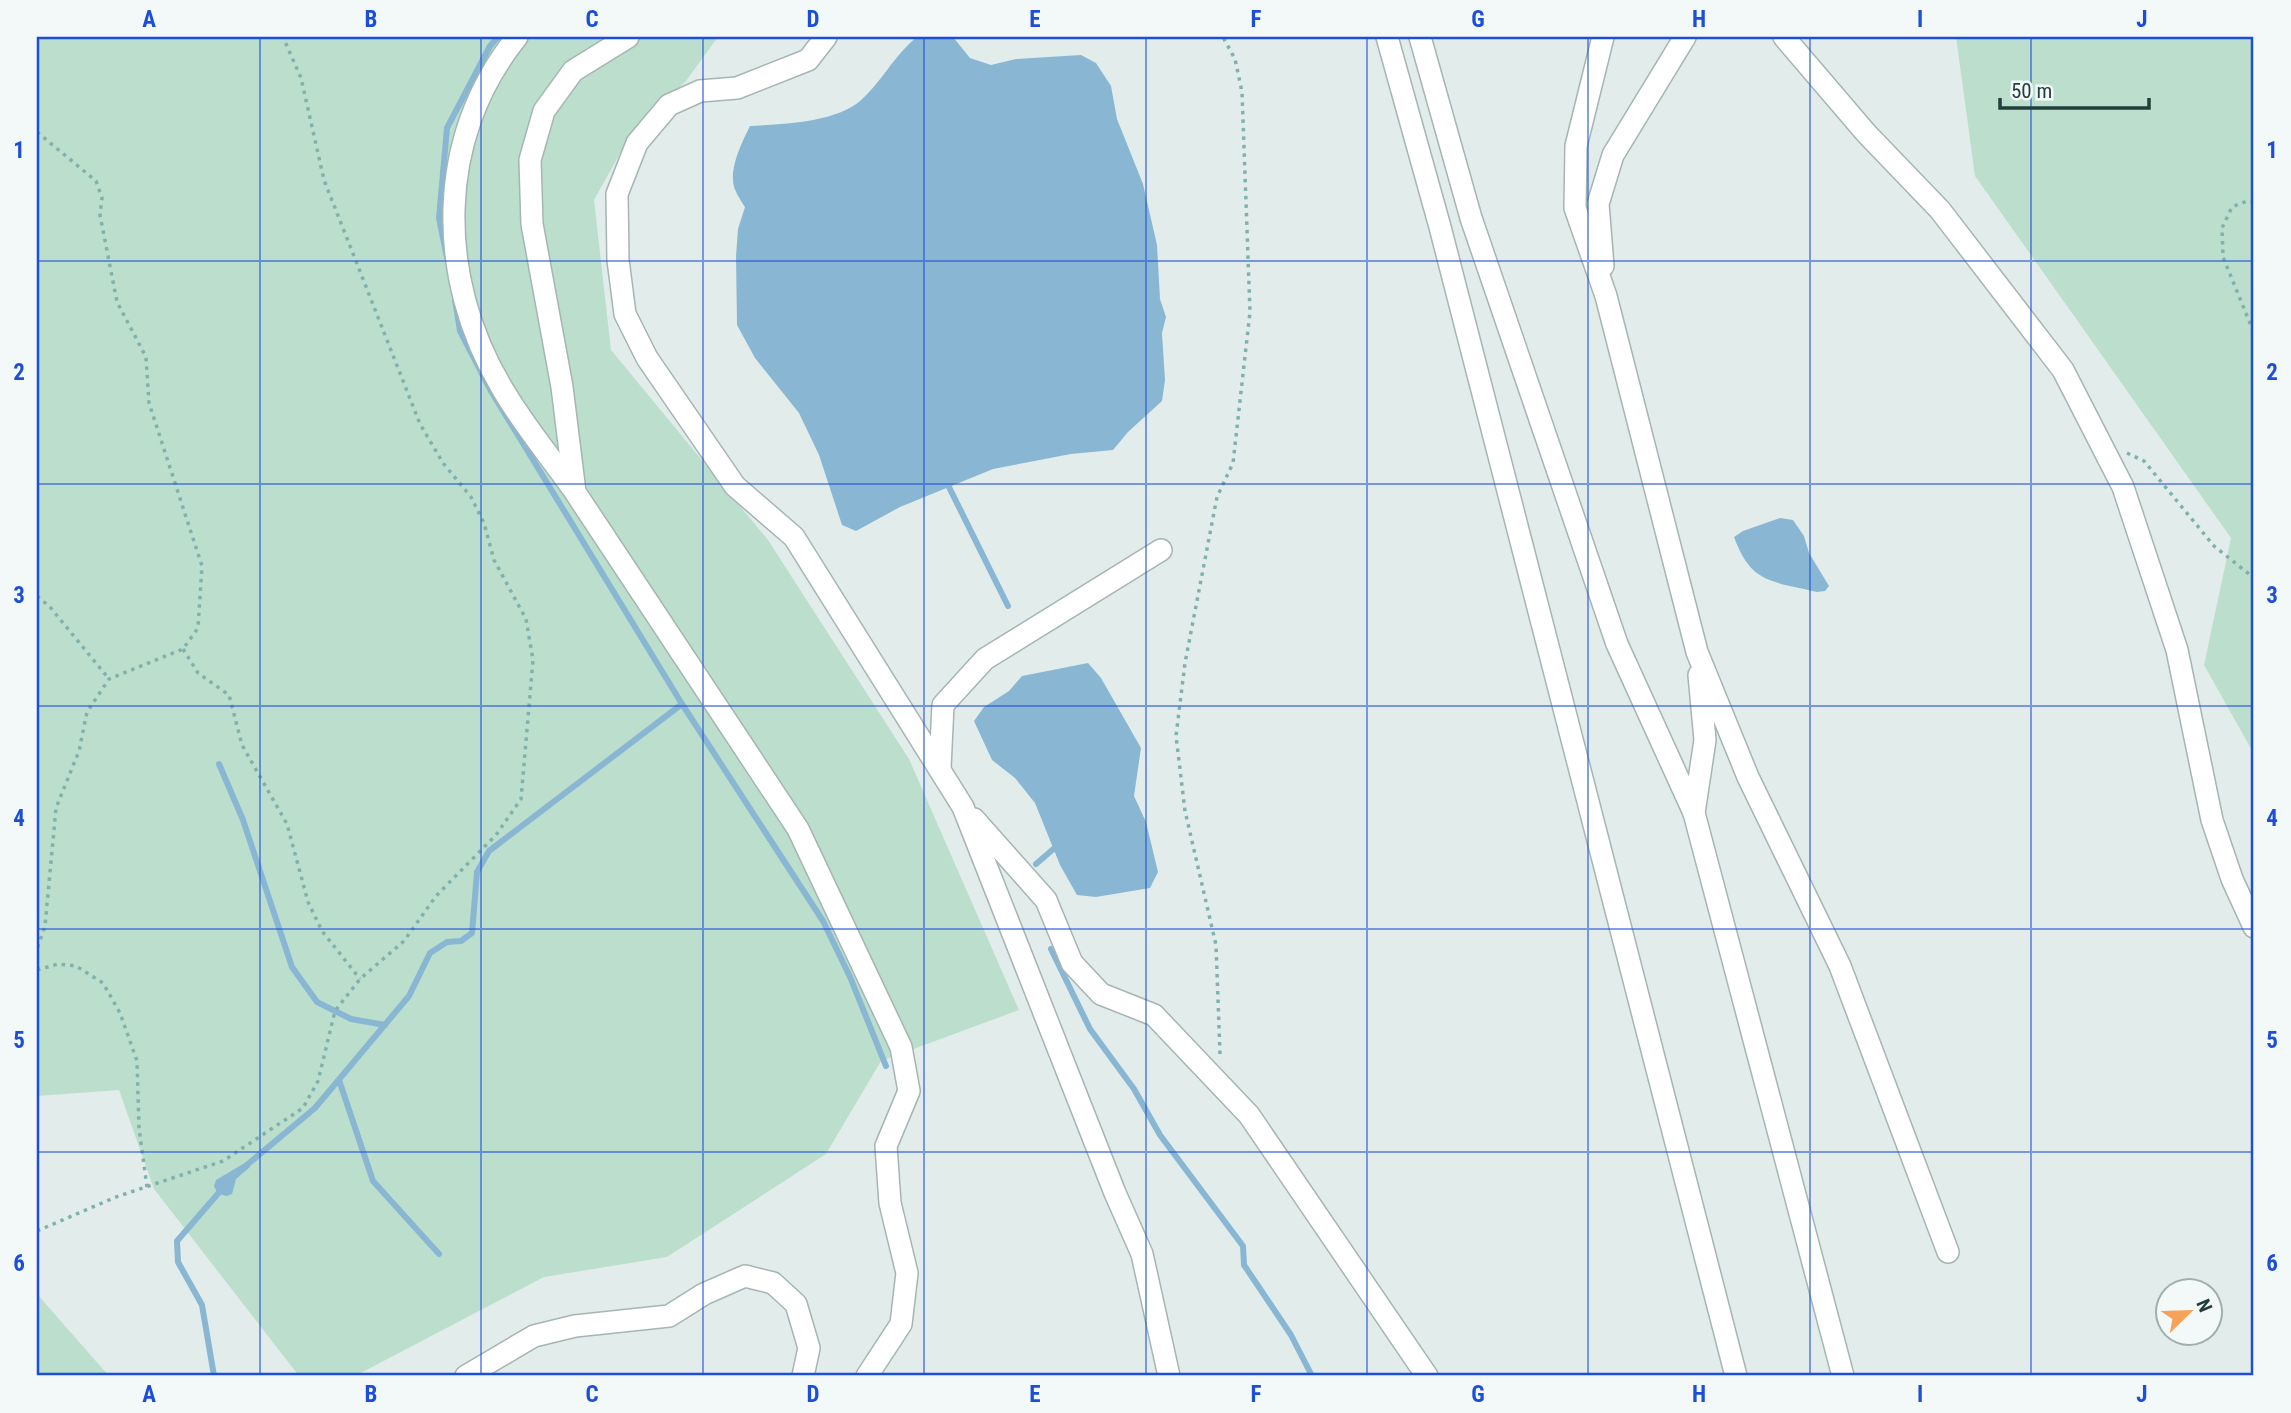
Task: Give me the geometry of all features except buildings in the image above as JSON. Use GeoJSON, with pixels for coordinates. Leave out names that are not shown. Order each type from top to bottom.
{"type":"FeatureCollection","features":[{"type":"Feature","properties":{"kind":"lane"},"geometry":{"type":"LineString","coordinates":[[517,37],[495,64],[472,115],[457,172],[452,233],[464,305],[501,387],[575,492],[798,828],[901,1047],[909,1091],[886,1146],[890,1203],[907,1273],[901,1324],[867,1376]]}},
{"type":"Feature","properties":{"kind":"lane"},"geometry":{"type":"LineString","coordinates":[[575,492],[562,387],[531,224],[530,160],[544,111],[573,71],[628,37]]}},
{"type":"Feature","properties":{"kind":"lane"},"geometry":{"type":"LineString","coordinates":[[827,37],[808,60],[737,88],[700,91],[669,105],[637,143],[617,194],[618,260],[625,314],[647,358],[735,486],[794,537],[963,807],[1115,1193],[1142,1254],[1170,1376]]}},
{"type":"Feature","properties":{"kind":"lane"},"geometry":{"type":"LineString","coordinates":[[1387,37],[1440,227],[1736,1376]]}},
{"type":"Feature","properties":{"kind":"lane"},"geometry":{"type":"LineString","coordinates":[[1420,37],[1471,218],[1617,644],[1694,813],[1843,1376]]}},
{"type":"Feature","properties":{"kind":"lane"},"geometry":{"type":"LineString","coordinates":[[1602,37],[1576,146],[1574,208],[1606,296],[1697,652],[1748,777],[1840,966],[1948,1252]]}},
{"type":"Feature","properties":{"kind":"lane"},"geometry":{"type":"LineString","coordinates":[[1606,296],[1598,204],[1613,155],[1685,37]]}},
{"type":"Feature","properties":{"kind":"lane"},"geometry":{"type":"LineString","coordinates":[[1784,37],[1866,133],[1940,210],[2063,370],[2123,487],[2177,650],[2213,820],[2232,879],[2254,927]]}},
{"type":"Feature","properties":{"kind":"lane"},"geometry":{"type":"LineString","coordinates":[[940,768],[943,705],[985,659],[1161,550]]}},
{"type":"Feature","properties":{"kind":"lane"},"geometry":{"type":"LineString","coordinates":[[1694,813],[1705,740],[1697,652]]}},
{"type":"Feature","properties":{"kind":"lane"},"geometry":{"type":"LineString","coordinates":[[963,807],[1046,900],[1072,962],[1101,994],[1154,1015],[1249,1115],[1427,1376]]}},
{"type":"Feature","properties":{"kind":"lane"},"geometry":{"type":"LineString","coordinates":[[466,1376],[534,1336],[575,1326],[668,1316],[704,1294],[745,1276],[773,1283],[796,1304],[809,1348],[803,1376]]}},
{"type":"Feature","properties":{"kind":"path"},"geometry":{"type":"LineString","coordinates":[[37,1231],[116,1196],[223,1161],[303,1108],[318,1082],[335,1011],[359,979],[404,942],[436,896],[496,835],[521,799],[533,660],[526,619],[494,560],[484,523],[471,497],[443,463],[420,424],[324,180],[301,78],[284,37]]}},
{"type":"Feature","properties":{"kind":"path"},"geometry":{"type":"LineString","coordinates":[[1221,1085],[1216,945],[1185,811],[1176,736],[1185,663],[1217,497],[1233,464],[1250,312],[1242,92],[1235,59],[1223,37]]}},
{"type":"Feature","properties":{"kind":"path"},"geometry":{"type":"LineString","coordinates":[[37,132],[96,181],[102,198],[100,215],[117,302],[146,357],[149,403],[202,566],[198,628],[183,649],[109,679],[87,712],[79,751],[56,808],[45,926],[37,949]]}},
{"type":"Feature","properties":{"kind":"path"},"geometry":{"type":"LineString","coordinates":[[2254,202],[2247,201],[2232,207],[2222,228],[2222,257],[2254,333]]}},
{"type":"Feature","properties":{"kind":"path"},"geometry":{"type":"LineString","coordinates":[[2098,437],[2144,461],[2214,545],[2254,578]]}},
{"type":"Feature","properties":{"kind":"path"},"geometry":{"type":"LineString","coordinates":[[37,596],[109,679]]}},
{"type":"Feature","properties":{"kind":"path"},"geometry":{"type":"LineString","coordinates":[[183,649],[198,673],[229,695],[242,745],[287,824],[308,902],[322,931],[359,979]]}},
{"type":"Feature","properties":{"kind":"path"},"geometry":{"type":"LineString","coordinates":[[37,970],[58,964],[76,966],[103,983],[120,1013],[137,1061],[141,1106],[139,1128],[147,1187]]}},
{"type":"Feature","properties":{"kind":"green space"},"geometry":{"type":"Polygon","coordinates":[[[37,37],[718,37],[686,81],[632,132],[594,200],[611,350],[768,540],[909,759],[1019,1010],[881,1061],[826,1154],[667,1257],[544,1277],[355,1376],[299,1376],[154,1189],[119,1090],[37,1096],[37,37]]]}},
{"type":"Feature","properties":{"kind":"green space"},"geometry":{"type":"Polygon","coordinates":[[[1956,37],[2254,37],[2254,754],[2204,665],[2231,538],[1975,176],[1956,37]]]}},
{"type":"Feature","properties":{"kind":"green space"},"geometry":{"type":"Polygon","coordinates":[[[37,1294],[109,1376],[37,1376],[37,1294]]]}},
{"type":"Feature","properties":{"kind":"water"},"geometry":{"type":"Polygon","coordinates":[[[917,37],[953,37],[970,58],[991,65],[1016,59],[1081,55],[1096,63],[1111,86],[1117,119],[1143,184],[1157,245],[1160,299],[1166,317],[1162,333],[1165,380],[1162,401],[1128,432],[1113,450],[1071,454],[993,469],[900,507],[856,531],[842,525],[819,455],[799,413],[755,358],[737,325],[736,256],[738,229],[745,207],[734,187],[733,172],[737,155],[750,126],[807,121],[849,108],[868,94],[901,52],[917,37]]]}},
{"type":"Feature","properties":{"kind":"water"},"geometry":{"type":"Polygon","coordinates":[[[1780,518],[1793,520],[1804,536],[1809,553],[1829,586],[1825,591],[1817,592],[1775,582],[1756,572],[1748,564],[1734,537],[1743,531],[1780,518]]]}},
{"type":"Feature","properties":{"kind":"water"},"geometry":{"type":"Polygon","coordinates":[[[1088,663],[1101,678],[1141,748],[1134,796],[1146,822],[1158,872],[1150,888],[1096,897],[1077,895],[1060,865],[1035,803],[1015,778],[992,760],[974,721],[984,707],[1009,691],[1022,676],[1088,663]]]}},
{"type":"Feature","properties":{"kind":"water"},"geometry":{"type":"Polygon","coordinates":[[[248,1161],[250,1167],[236,1179],[232,1194],[218,1194],[214,1186],[216,1180],[248,1161]]]}},
{"type":"Feature","properties":{"kind":"waterway"},"geometry":{"type":"LineString","coordinates":[[447,258],[439,218],[447,128],[490,46],[498,37]]}},
{"type":"Feature","properties":{"kind":"waterway"},"geometry":{"type":"LineString","coordinates":[[242,1169],[315,1108],[409,996],[430,953],[447,942],[461,941],[472,933],[477,872],[489,851],[682,704],[491,391],[460,331],[455,300]]}},
{"type":"Feature","properties":{"kind":"waterway"},"geometry":{"type":"LineString","coordinates":[[946,481],[1008,606]]}},
{"type":"Feature","properties":{"kind":"waterway"},"geometry":{"type":"LineString","coordinates":[[682,704],[823,921],[850,977],[886,1066]]}},
{"type":"Feature","properties":{"kind":"waterway"},"geometry":{"type":"LineString","coordinates":[[219,764],[243,820],[292,967],[317,1002],[351,1019],[385,1025]]}},
{"type":"Feature","properties":{"kind":"waterway"},"geometry":{"type":"LineString","coordinates":[[1036,864],[1058,845]]}},
{"type":"Feature","properties":{"kind":"waterway"},"geometry":{"type":"LineString","coordinates":[[1051,949],[1090,1029],[1134,1089],[1160,1135],[1243,1246],[1244,1265],[1291,1335],[1312,1376]]}},
{"type":"Feature","properties":{"kind":"waterway"},"geometry":{"type":"LineString","coordinates":[[339,1080],[373,1181],[439,1254]]}},
{"type":"Feature","properties":{"kind":"waterway"},"geometry":{"type":"LineString","coordinates":[[214,1376],[202,1305],[178,1262],[177,1241],[222,1189]]}}]}
